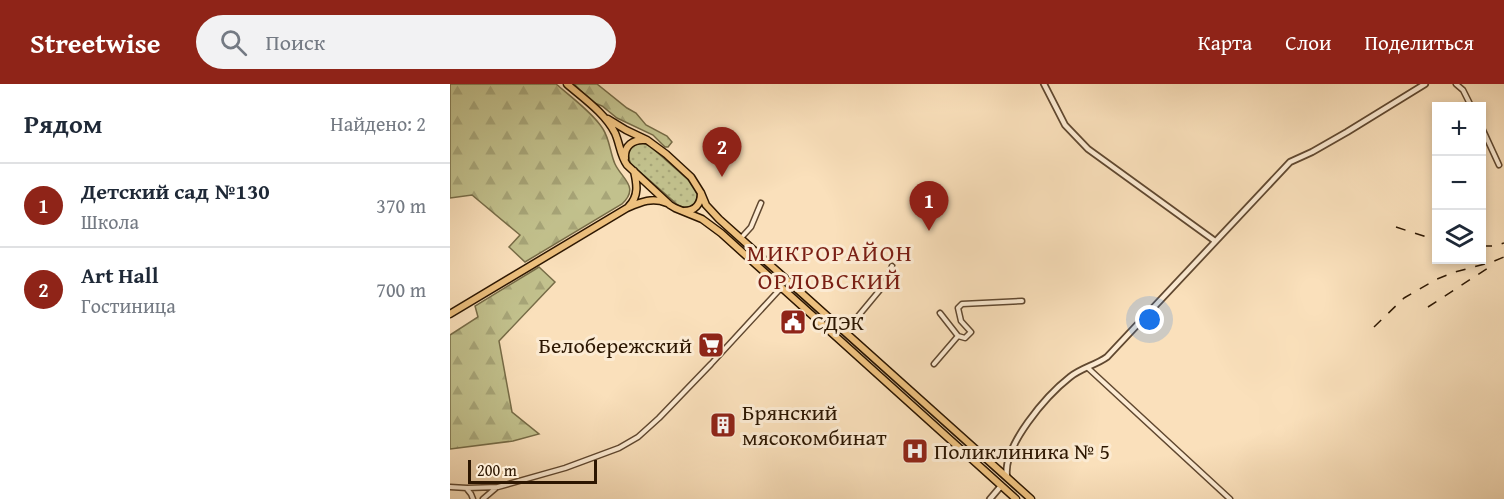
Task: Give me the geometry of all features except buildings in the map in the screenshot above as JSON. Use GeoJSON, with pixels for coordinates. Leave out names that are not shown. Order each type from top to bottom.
{"type":"FeatureCollection","features":[{"type":"Feature","properties":{"kind":"main road"},"geometry":{"type":"LineString","coordinates":[[567,84],[600,114],[614,132],[627,165],[670,205]]}},
{"type":"Feature","properties":{"kind":"main road"},"geometry":{"type":"LineString","coordinates":[[600,114],[647,140],[666,154],[691,177],[706,205],[741,239],[1031,499]]}},
{"type":"Feature","properties":{"kind":"main road"},"geometry":{"type":"LineString","coordinates":[[627,165],[625,153],[630,143],[647,140]]}},
{"type":"Feature","properties":{"kind":"main road"},"geometry":{"type":"LineString","coordinates":[[627,208],[633,202],[636,192],[637,181],[634,171]]}},
{"type":"Feature","properties":{"kind":"main road"},"geometry":{"type":"LineString","coordinates":[[680,210],[695,208],[700,202],[701,192]]}},
{"type":"Feature","properties":{"kind":"main road"},"geometry":{"type":"LineString","coordinates":[[450,314],[627,208],[646,201],[661,201],[711,225],[1016,499]]}},
{"type":"Feature","properties":{"kind":"main road"},"geometry":{"type":"LineString","coordinates":[[1001,486],[1007,478]]}},
{"type":"Feature","properties":{"kind":"street"},"geometry":{"type":"LineString","coordinates":[[1044,84],[1065,125],[1088,149],[1215,241]]}},
{"type":"Feature","properties":{"kind":"street"},"geometry":{"type":"LineString","coordinates":[[1007,478],[1006,465],[1035,411],[1072,375],[1107,357],[1290,162],[1321,147],[1425,84]]}},
{"type":"Feature","properties":{"kind":"street"},"geometry":{"type":"LineString","coordinates":[[1456,84],[1463,90],[1469,102]]}},
{"type":"Feature","properties":{"kind":"street"},"geometry":{"type":"LineString","coordinates":[[1486,137],[1499,165]]}},
{"type":"Feature","properties":{"kind":"street"},"geometry":{"type":"LineString","coordinates":[[741,239],[751,227],[761,203]]}},
{"type":"Feature","properties":{"kind":"street"},"geometry":{"type":"LineString","coordinates":[[844,332],[884,285],[892,266]]}},
{"type":"Feature","properties":{"kind":"street"},"geometry":{"type":"LineString","coordinates":[[450,487],[498,486],[565,468],[619,448],[638,437],[691,386],[782,288]]}},
{"type":"Feature","properties":{"kind":"street"},"geometry":{"type":"LineString","coordinates":[[940,313],[958,336],[965,338],[971,332],[961,321],[958,308],[962,304],[1022,301]]}},
{"type":"Feature","properties":{"kind":"street"},"geometry":{"type":"LineString","coordinates":[[934,363],[958,336]]}},
{"type":"Feature","properties":{"kind":"street"},"geometry":{"type":"LineString","coordinates":[[1088,368],[1230,499]]}},
{"type":"Feature","properties":{"kind":"street"},"geometry":{"type":"LineString","coordinates":[[483,499],[498,486]]}},
{"type":"Feature","properties":{"kind":"street"},"geometry":{"type":"LineString","coordinates":[[990,499],[1001,486]]}},
{"type":"Feature","properties":{"kind":"street"},"geometry":{"type":"LineString","coordinates":[[467,488],[473,499]]}},
{"type":"Feature","properties":{"kind":"green space"},"geometry":{"type":"Polygon","coordinates":[[[450,84],[556,84],[588,111],[603,129],[615,164],[630,188],[627,198],[622,204],[525,262],[509,247],[520,235],[472,195],[450,198],[450,84]]]}},
{"type":"Feature","properties":{"kind":"green space"},"geometry":{"type":"Polygon","coordinates":[[[574,84],[597,84],[636,113],[646,125],[667,136],[672,142],[665,147],[653,135],[617,118],[602,106],[592,102],[574,84]]]}},
{"type":"Feature","properties":{"kind":"green space"},"geometry":{"type":"Polygon","coordinates":[[[638,143],[650,146],[694,185],[697,199],[693,205],[679,206],[631,164],[629,152],[638,143]]]}},
{"type":"Feature","properties":{"kind":"green space"},"geometry":{"type":"Polygon","coordinates":[[[539,267],[555,282],[499,341],[512,412],[539,434],[513,441],[450,449],[450,335],[478,317],[475,306],[539,267]]]}},
{"type":"Feature","properties":{"kind":"railway"},"geometry":{"type":"LineString","coordinates":[[1396,227],[1432,239]]}},
{"type":"Feature","properties":{"kind":"railway"},"geometry":{"type":"LineString","coordinates":[[1486,246],[1504,243]]}},
{"type":"Feature","properties":{"kind":"railway"},"geometry":{"type":"LineString","coordinates":[[1374,327],[1404,298],[1437,279],[1504,257]]}},
{"type":"Feature","properties":{"kind":"railway"},"geometry":{"type":"LineString","coordinates":[[1428,307],[1491,266]]}},
{"type":"Feature","properties":{"kind":"place","name":"Art Hall"},"geometry":{"type":"Point","coordinates":[722,177]}},
{"type":"Feature","properties":{"kind":"place","name":"Детский сад №130"},"geometry":{"type":"Point","coordinates":[929,231]}},
{"type":"Feature","properties":{"kind":"place","name":"СДЭК"},"geometry":{"type":"Point","coordinates":[793,322]}},
{"type":"Feature","properties":{"kind":"place","name":"Белобережский"},"geometry":{"type":"Point","coordinates":[711,345]}},
{"type":"Feature","properties":{"kind":"place","name":"Брянский мясокомбинат"},"geometry":{"type":"Point","coordinates":[723,425]}},
{"type":"Feature","properties":{"kind":"place","name":"Поликлиника № 5"},"geometry":{"type":"Point","coordinates":[915,451]}},
{"type":"Feature","properties":{"kind":"district","name":"МИКРОРАЙОН ОРЛОВСКИЙ"},"geometry":{"type":"Point","coordinates":[830,267]}}]}
